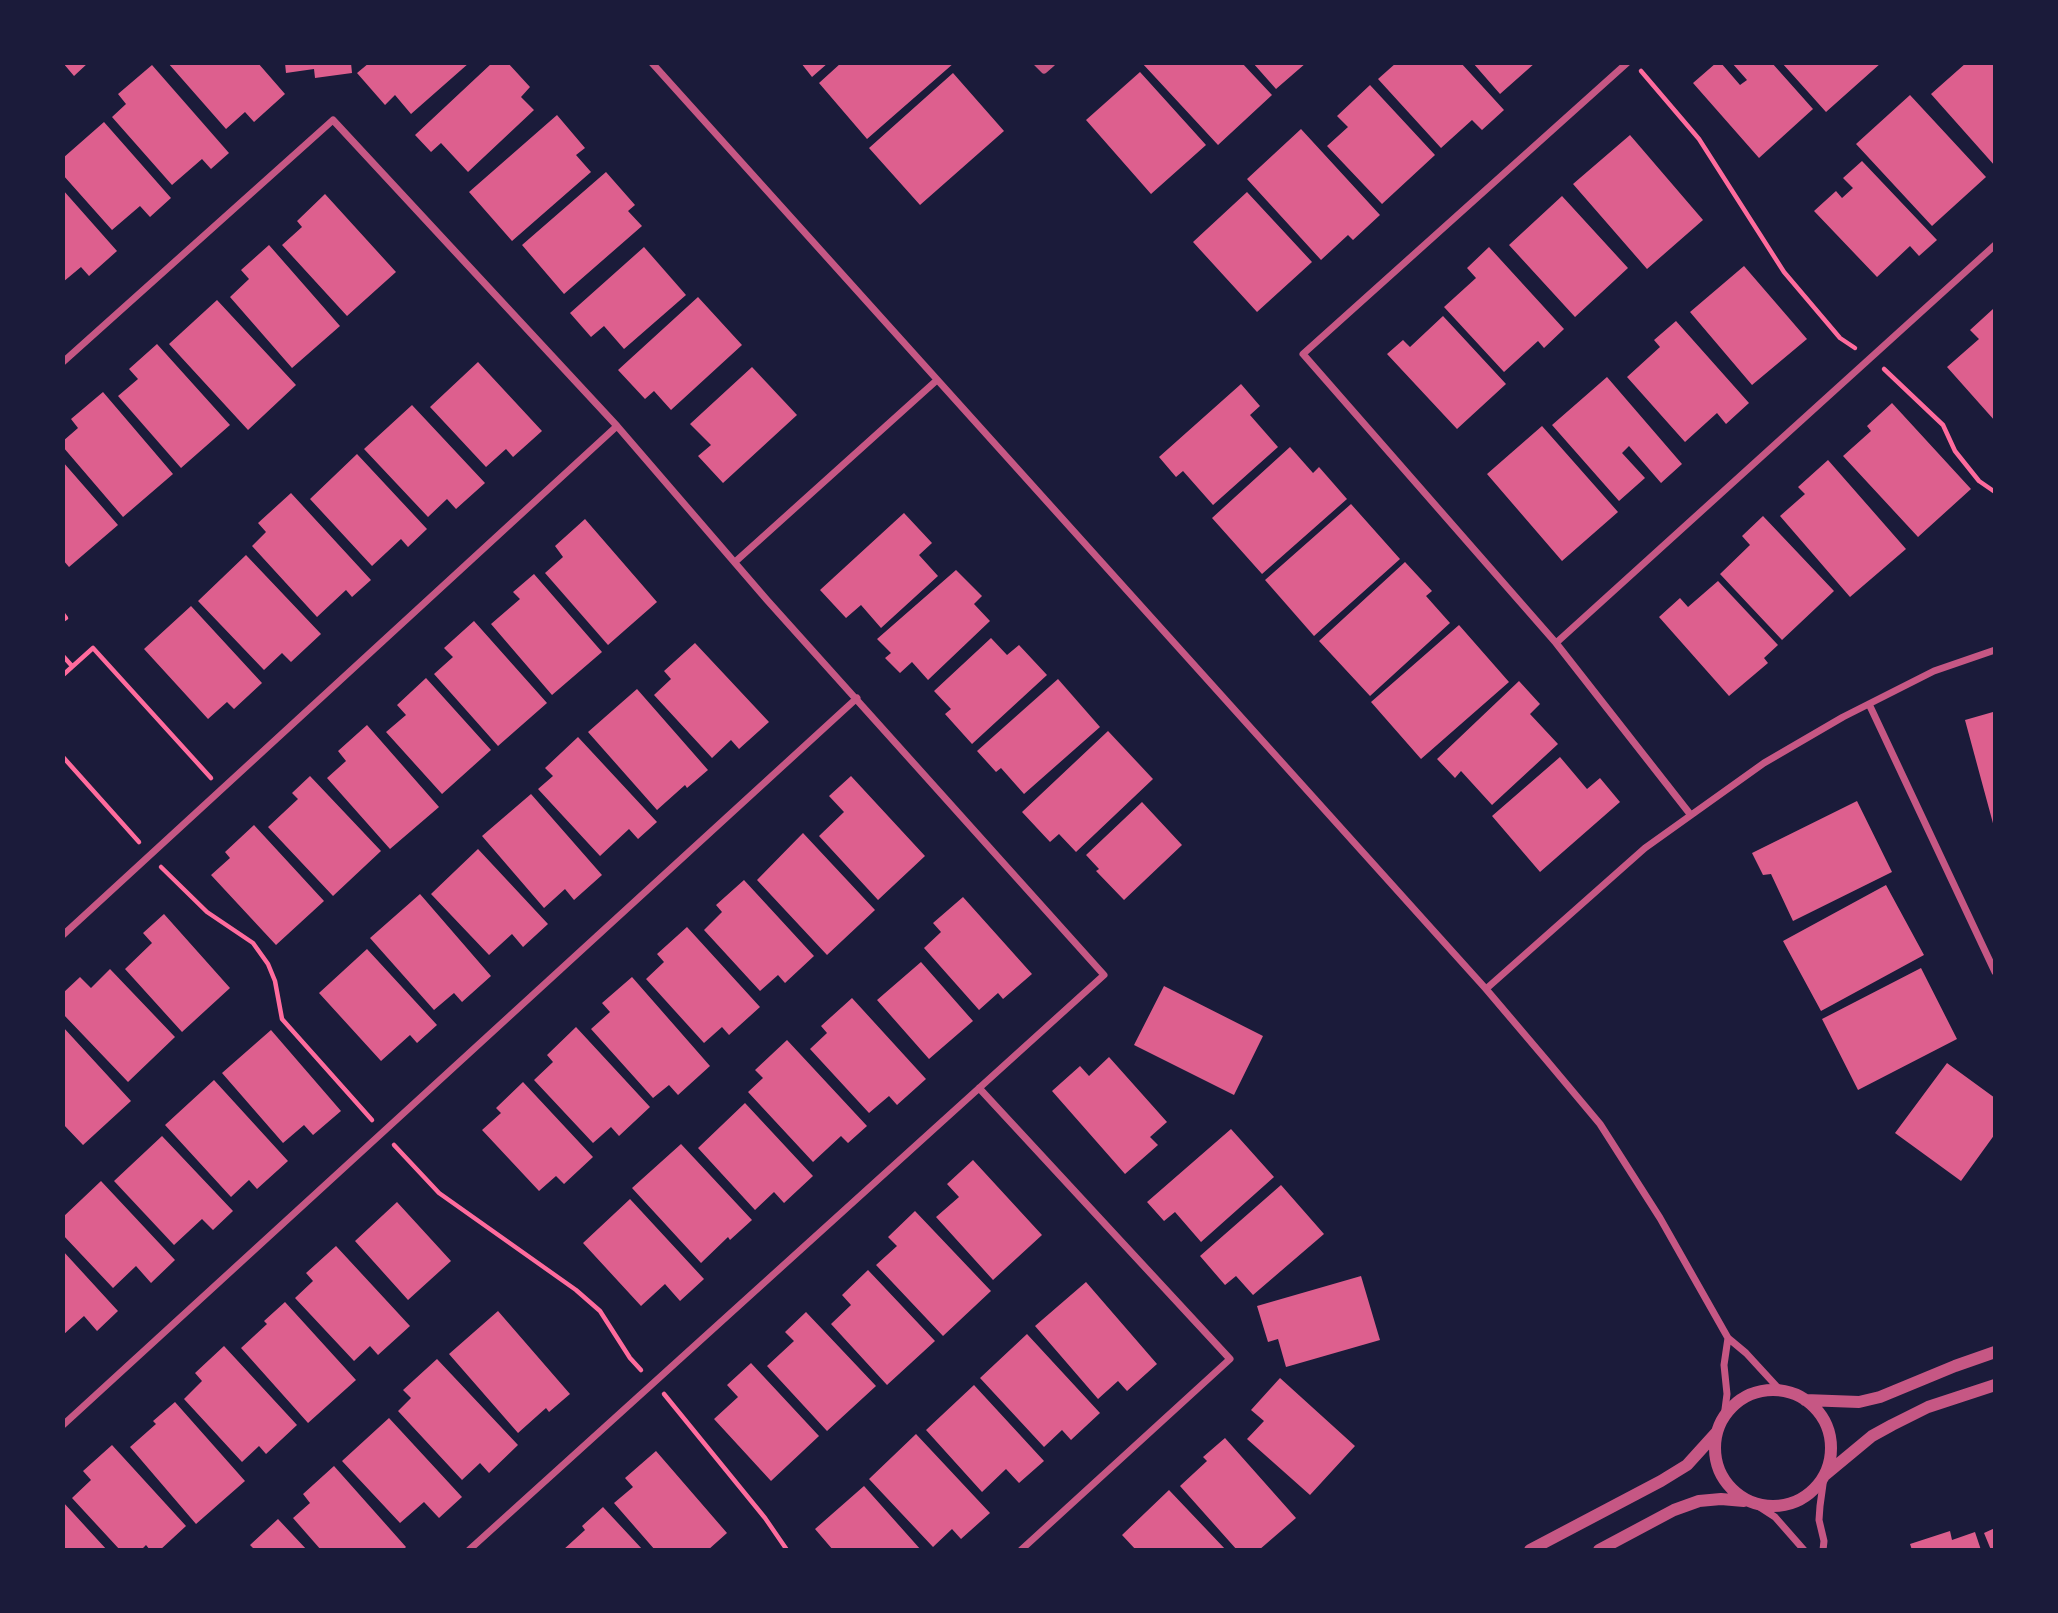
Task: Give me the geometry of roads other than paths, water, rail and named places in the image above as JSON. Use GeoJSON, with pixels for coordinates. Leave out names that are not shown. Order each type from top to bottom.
{"type":"FeatureCollection","features":[{"type":"Feature","properties":{"kind":"street"},"geometry":{"type":"LineString","coordinates":[[652,63],[1486,989],[1600,1124],[1660,1218],[1728,1338],[1754,1360],[1780,1390]]}},
{"type":"Feature","properties":{"kind":"street"},"geometry":{"type":"LineString","coordinates":[[1037,63],[1044,70],[1052,63]]}},
{"type":"Feature","properties":{"kind":"street"},"geometry":{"type":"LineString","coordinates":[[1627,63],[1303,354],[1556,643],[1690,814]]}},
{"type":"Feature","properties":{"kind":"street"},"geometry":{"type":"LineString","coordinates":[[63,362],[333,120],[617,426],[1104,975],[469,1550]]}},
{"type":"Feature","properties":{"kind":"street"},"geometry":{"type":"LineString","coordinates":[[1556,643],[1995,245]]}},
{"type":"Feature","properties":{"kind":"street"},"geometry":{"type":"LineString","coordinates":[[735,562],[937,380]]}},
{"type":"Feature","properties":{"kind":"street"},"geometry":{"type":"LineString","coordinates":[[63,935],[617,426]]}},
{"type":"Feature","properties":{"kind":"street"},"geometry":{"type":"LineString","coordinates":[[1486,989],[1645,848],[1764,763],[1934,671],[1995,650]]}},
{"type":"Feature","properties":{"kind":"street"},"geometry":{"type":"LineString","coordinates":[[63,1424],[857,698]]}},
{"type":"Feature","properties":{"kind":"street"},"geometry":{"type":"LineString","coordinates":[[1869,704],[1995,972]]}},
{"type":"Feature","properties":{"kind":"street"},"geometry":{"type":"LineString","coordinates":[[979,1088],[1230,1359],[1021,1550]]}},
{"type":"Feature","properties":{"kind":"street"},"geometry":{"type":"LineString","coordinates":[[1724,1417],[1727,1394],[1724,1365],[1728,1338]]}},
{"type":"Feature","properties":{"kind":"street"},"geometry":{"type":"LineString","coordinates":[[1805,1400],[1859,1402],[1880,1397],[1995,1352]]}},
{"type":"Feature","properties":{"kind":"street"},"geometry":{"type":"LineString","coordinates":[[1599,1550],[1637,1528],[1686,1506],[1721,1499],[1768,1507],[1794,1503],[1816,1488],[1824,1476],[1862,1444],[1892,1425],[1928,1408],[1995,1385]]}},
{"type":"Feature","properties":{"kind":"street"},"geometry":{"type":"LineString","coordinates":[[1530,1550],[1687,1465],[1716,1433],[1734,1405],[1748,1395],[1763,1390],[1780,1390],[1805,1400],[1818,1411],[1827,1426],[1831,1442],[1830,1460],[1824,1476],[1819,1513],[1823,1550]]}},
{"type":"Feature","properties":{"kind":"street"},"geometry":{"type":"LineString","coordinates":[[1716,1433],[1716,1465],[1723,1480],[1733,1492],[1775,1517],[1804,1550]]}}]}
